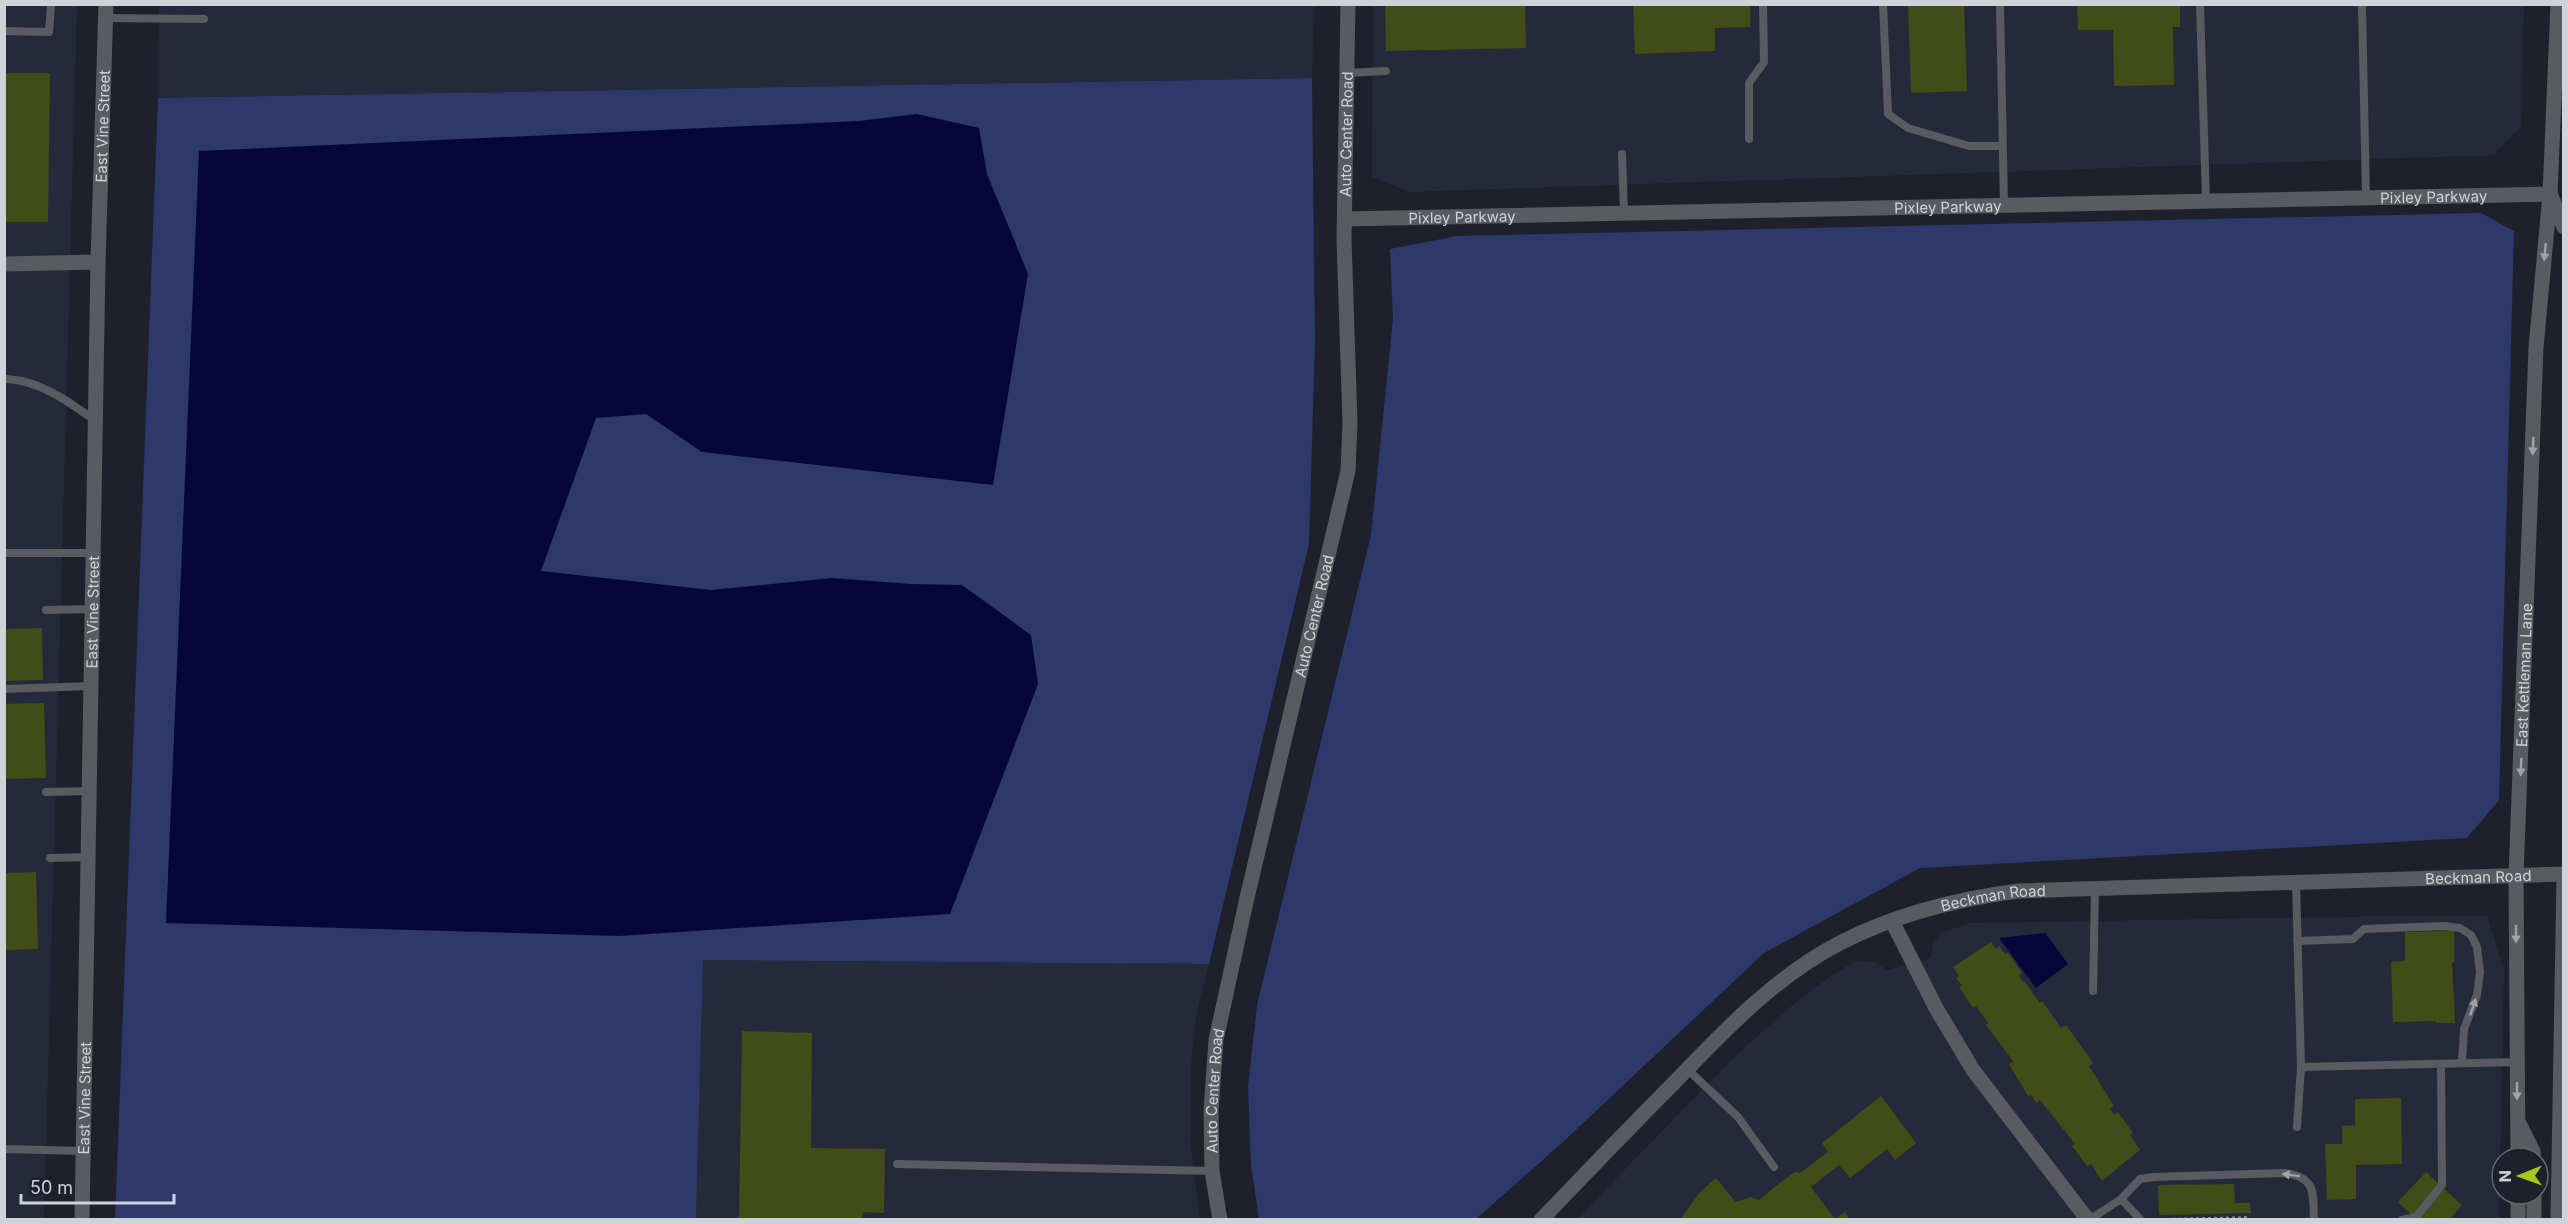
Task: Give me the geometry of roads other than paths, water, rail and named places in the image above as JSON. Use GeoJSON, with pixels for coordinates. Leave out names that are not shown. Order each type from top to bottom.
{"type":"FeatureCollection","features":[{"type":"Feature","properties":{"kind":"street","name":"Auto Center Road"},"geometry":{"type":"LineString","coordinates":[[1220,1220],[1212,1171],[1211,1112],[1216,1040],[1246,902],[1348,471],[1350,423],[1345,219],[1348,4]]}},
{"type":"Feature","properties":{"kind":"street","name":"East Kettleman Lane"},"geometry":{"type":"LineString","coordinates":[[2518,1146],[2516,876],[2536,348],[2550,194],[2558,4]]}},
{"type":"Feature","properties":{"kind":"street","name":"East Vine Street"},"geometry":{"type":"LineString","coordinates":[[82,1220],[95,553],[98,262],[106,11]]}},
{"type":"Feature","properties":{"kind":"street","name":"Pixley Parkway"},"geometry":{"type":"LineString","coordinates":[[1345,219],[2550,194]]}},
{"type":"Feature","properties":{"kind":"street","name":"East Kettleman Lane"},"geometry":{"type":"LineString","coordinates":[[2550,194],[2564,227]]}},
{"type":"Feature","properties":{"kind":"street"},"geometry":{"type":"LineString","coordinates":[[4,264],[98,262]]}},
{"type":"Feature","properties":{"kind":"street"},"geometry":{"type":"LineString","coordinates":[[2558,1220],[2564,876]]}},
{"type":"Feature","properties":{"kind":"street","name":"Beckman Road"},"geometry":{"type":"LineString","coordinates":[[1549,1216],[1730,1025],[1802,966],[1840,943],[1892,921],[1975,897],[2018,891],[2564,876]]}},
{"type":"Feature","properties":{"kind":"street"},"geometry":{"type":"LineString","coordinates":[[1892,921],[1936,1008],[1973,1070],[2089,1220]]}},
{"type":"Feature","properties":{"kind":"street"},"geometry":{"type":"LineString","coordinates":[[2517,1121],[2530,1146]]}},
{"type":"Feature","properties":{"kind":"lane"},"geometry":{"type":"LineString","coordinates":[[4,32],[49,32],[51,4]]}},
{"type":"Feature","properties":{"kind":"lane"},"geometry":{"type":"LineString","coordinates":[[1749,139],[1749,83],[1764,62],[1763,4]]}},
{"type":"Feature","properties":{"kind":"lane"},"geometry":{"type":"LineString","coordinates":[[1883,4],[1888,114],[1908,128],[1969,146],[2003,146]]}},
{"type":"Feature","properties":{"kind":"lane"},"geometry":{"type":"LineString","coordinates":[[2000,4],[2004,205]]}},
{"type":"Feature","properties":{"kind":"lane"},"geometry":{"type":"LineString","coordinates":[[2200,4],[2206,201]]}},
{"type":"Feature","properties":{"kind":"lane"},"geometry":{"type":"LineString","coordinates":[[2362,4],[2366,198]]}},
{"type":"Feature","properties":{"kind":"lane"},"geometry":{"type":"LineString","coordinates":[[106,11],[204,19]]}},
{"type":"Feature","properties":{"kind":"lane"},"geometry":{"type":"LineString","coordinates":[[1347,73],[1386,70]]}},
{"type":"Feature","properties":{"kind":"lane"},"geometry":{"type":"LineString","coordinates":[[1622,154],[1624,213]]}},
{"type":"Feature","properties":{"kind":"lane"},"geometry":{"type":"LineString","coordinates":[[4,380],[20,379],[40,388],[70,402],[97,422]]}},
{"type":"Feature","properties":{"kind":"lane"},"geometry":{"type":"LineString","coordinates":[[4,553],[95,553]]}},
{"type":"Feature","properties":{"kind":"lane"},"geometry":{"type":"LineString","coordinates":[[46,610],[94,609]]}},
{"type":"Feature","properties":{"kind":"lane"},"geometry":{"type":"LineString","coordinates":[[4,689],[92,686]]}},
{"type":"Feature","properties":{"kind":"lane"},"geometry":{"type":"LineString","coordinates":[[46,792],[90,791]]}},
{"type":"Feature","properties":{"kind":"lane"},"geometry":{"type":"LineString","coordinates":[[50,858],[89,857]]}},
{"type":"Feature","properties":{"kind":"lane"},"geometry":{"type":"LineString","coordinates":[[2296,883],[2301,1067],[2297,1127]]}},
{"type":"Feature","properties":{"kind":"lane"},"geometry":{"type":"LineString","coordinates":[[2093,991],[2095,888]]}},
{"type":"Feature","properties":{"kind":"lane"},"geometry":{"type":"LineString","coordinates":[[2297,941],[2353,939],[2364,929],[2432,926],[2460,928],[2471,935],[2477,947],[2480,972],[2477,995],[2464,1029],[2462,1063]]}},
{"type":"Feature","properties":{"kind":"lane"},"geometry":{"type":"LineString","coordinates":[[2301,1067],[2517,1062]]}},
{"type":"Feature","properties":{"kind":"lane"},"geometry":{"type":"LineString","coordinates":[[2402,1220],[2416,1217],[2442,1185],[2441,1064]]}},
{"type":"Feature","properties":{"kind":"lane"},"geometry":{"type":"LineString","coordinates":[[1687,1069],[1738,1117],[1774,1167]]}},
{"type":"Feature","properties":{"kind":"lane"},"geometry":{"type":"LineString","coordinates":[[4,1149],[83,1151]]}},
{"type":"Feature","properties":{"kind":"lane"},"geometry":{"type":"LineString","coordinates":[[897,1164],[1212,1171]]}},
{"type":"Feature","properties":{"kind":"lane"},"geometry":{"type":"LineString","coordinates":[[2089,1220],[2121,1198],[2140,1179],[2284,1173],[2301,1175],[2309,1182],[2313,1192],[2314,1220]]}},
{"type":"Feature","properties":{"kind":"lane"},"geometry":{"type":"LineString","coordinates":[[2121,1198],[2141,1220]]}}]}
